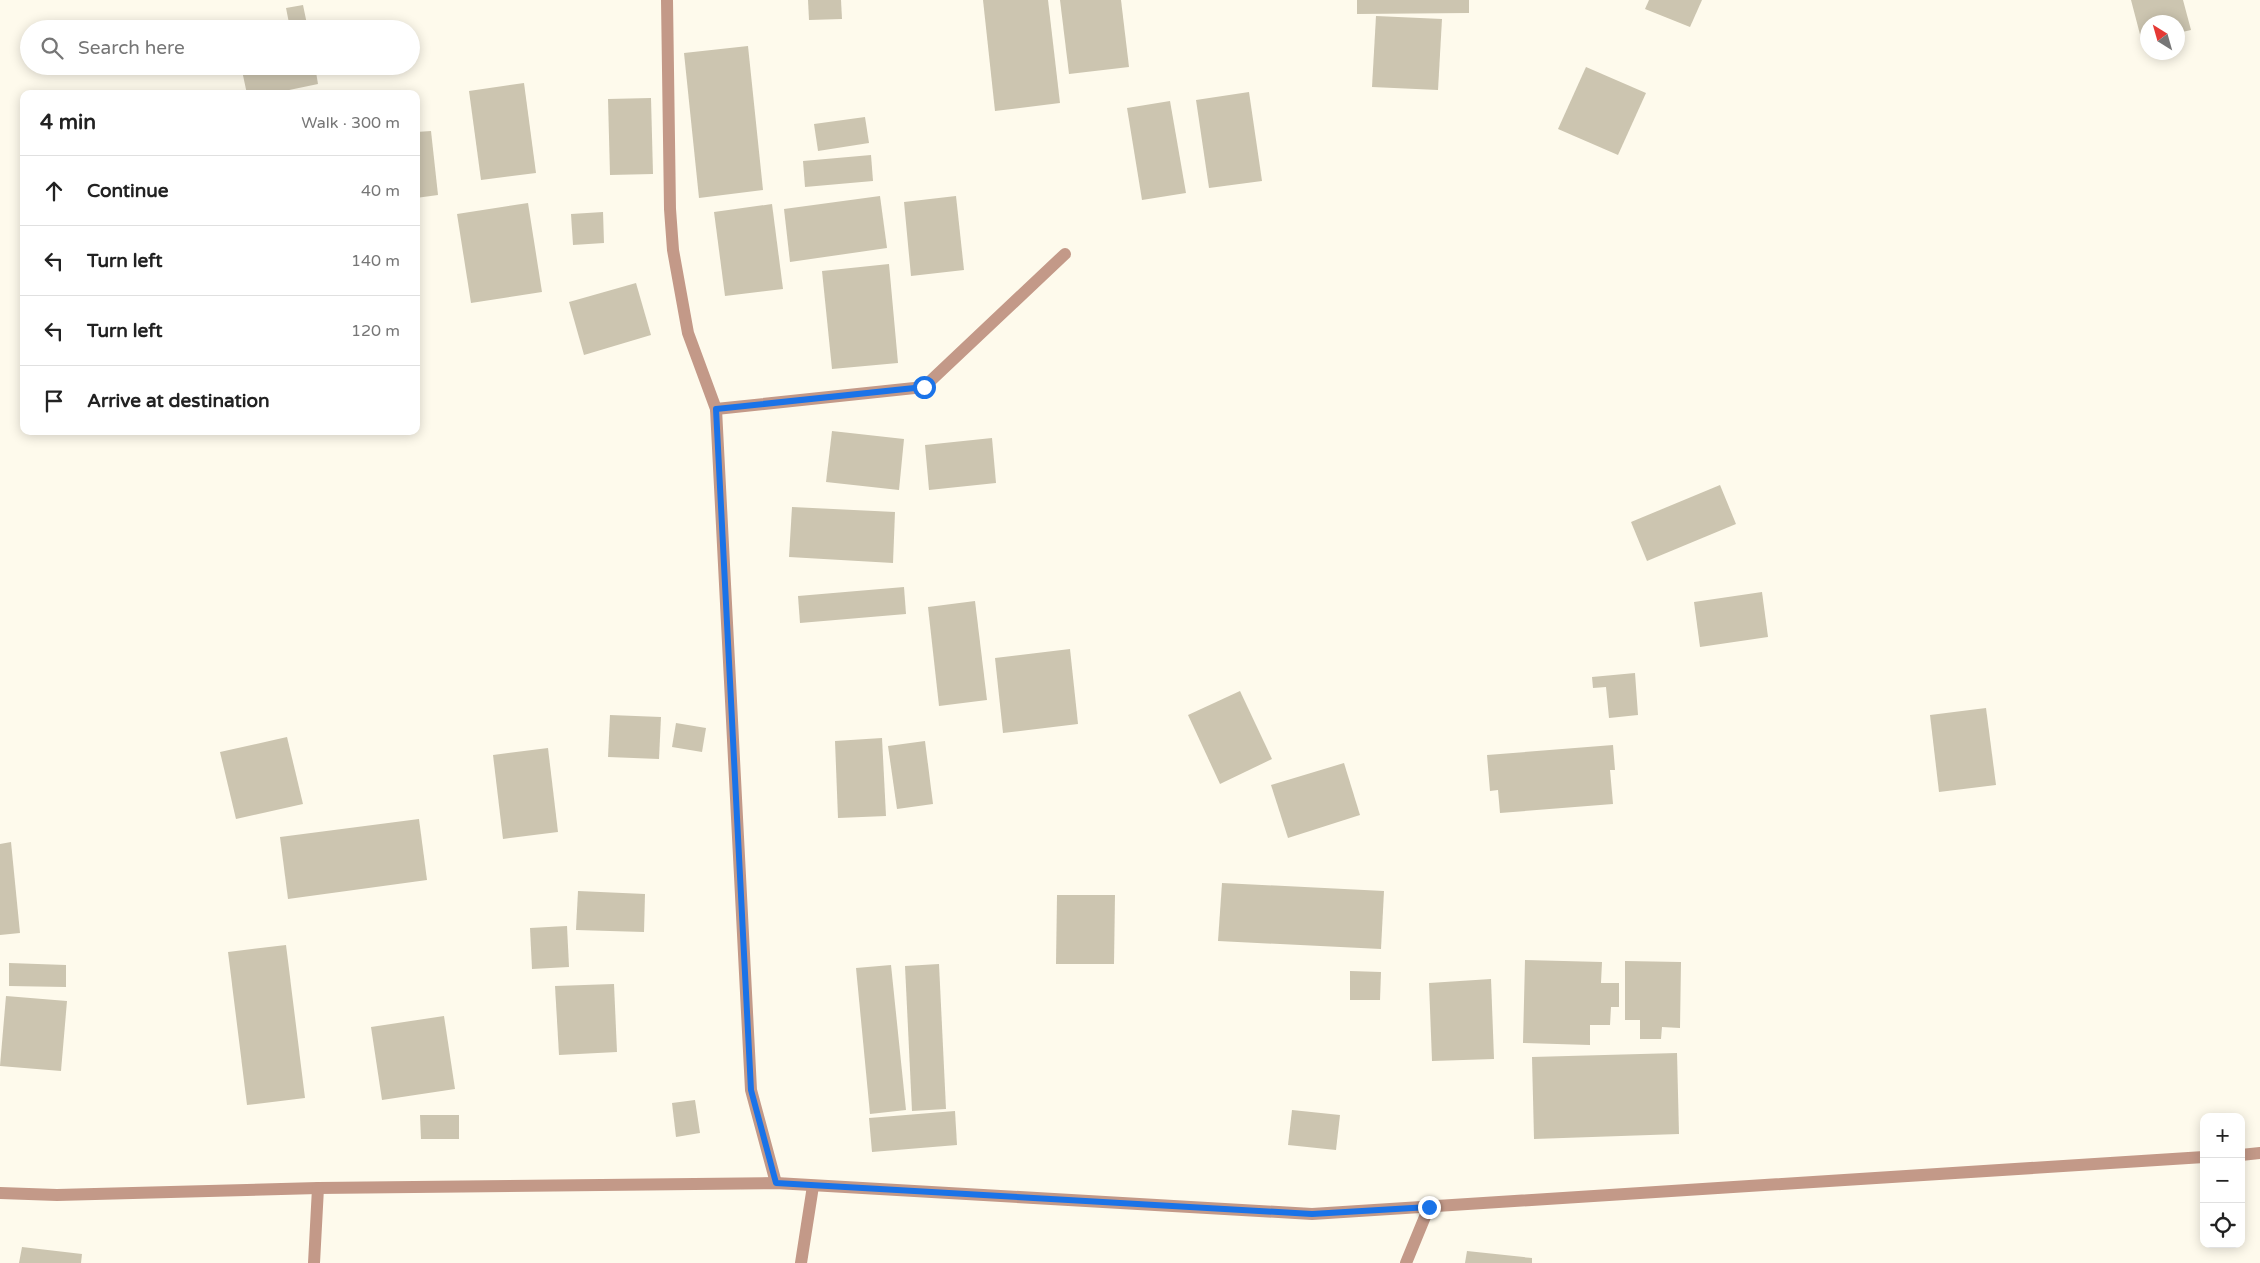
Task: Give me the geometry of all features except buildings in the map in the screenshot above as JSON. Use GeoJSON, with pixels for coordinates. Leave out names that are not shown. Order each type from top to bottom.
{"type":"FeatureCollection","features":[{"type":"Feature","properties":{"kind":"street"},"geometry":{"type":"LineString","coordinates":[[667,0],[670,209],[673,250],[688,334],[716,409],[751,1090],[776,1183]]}},
{"type":"Feature","properties":{"kind":"street"},"geometry":{"type":"LineString","coordinates":[[716,409],[924,387],[1065,254]]}},
{"type":"Feature","properties":{"kind":"street"},"geometry":{"type":"LineString","coordinates":[[2245,1154],[2260,1153]]}},
{"type":"Feature","properties":{"kind":"street"},"geometry":{"type":"LineString","coordinates":[[0,1193],[58,1195],[318,1188],[776,1183],[1312,1214],[2200,1157]]}},
{"type":"Feature","properties":{"kind":"street"},"geometry":{"type":"LineString","coordinates":[[801,1263],[813,1186]]}},
{"type":"Feature","properties":{"kind":"street"},"geometry":{"type":"LineString","coordinates":[[314,1263],[318,1188]]}},
{"type":"Feature","properties":{"kind":"street"},"geometry":{"type":"LineString","coordinates":[[1406,1263],[1429,1207]]}},
{"type":"Feature","properties":{"kind":"route"},"geometry":{"type":"LineString","coordinates":[[924,387],[716,409],[739,821],[751,1090],[776,1183],[1312,1214],[1429,1207]]}}]}
